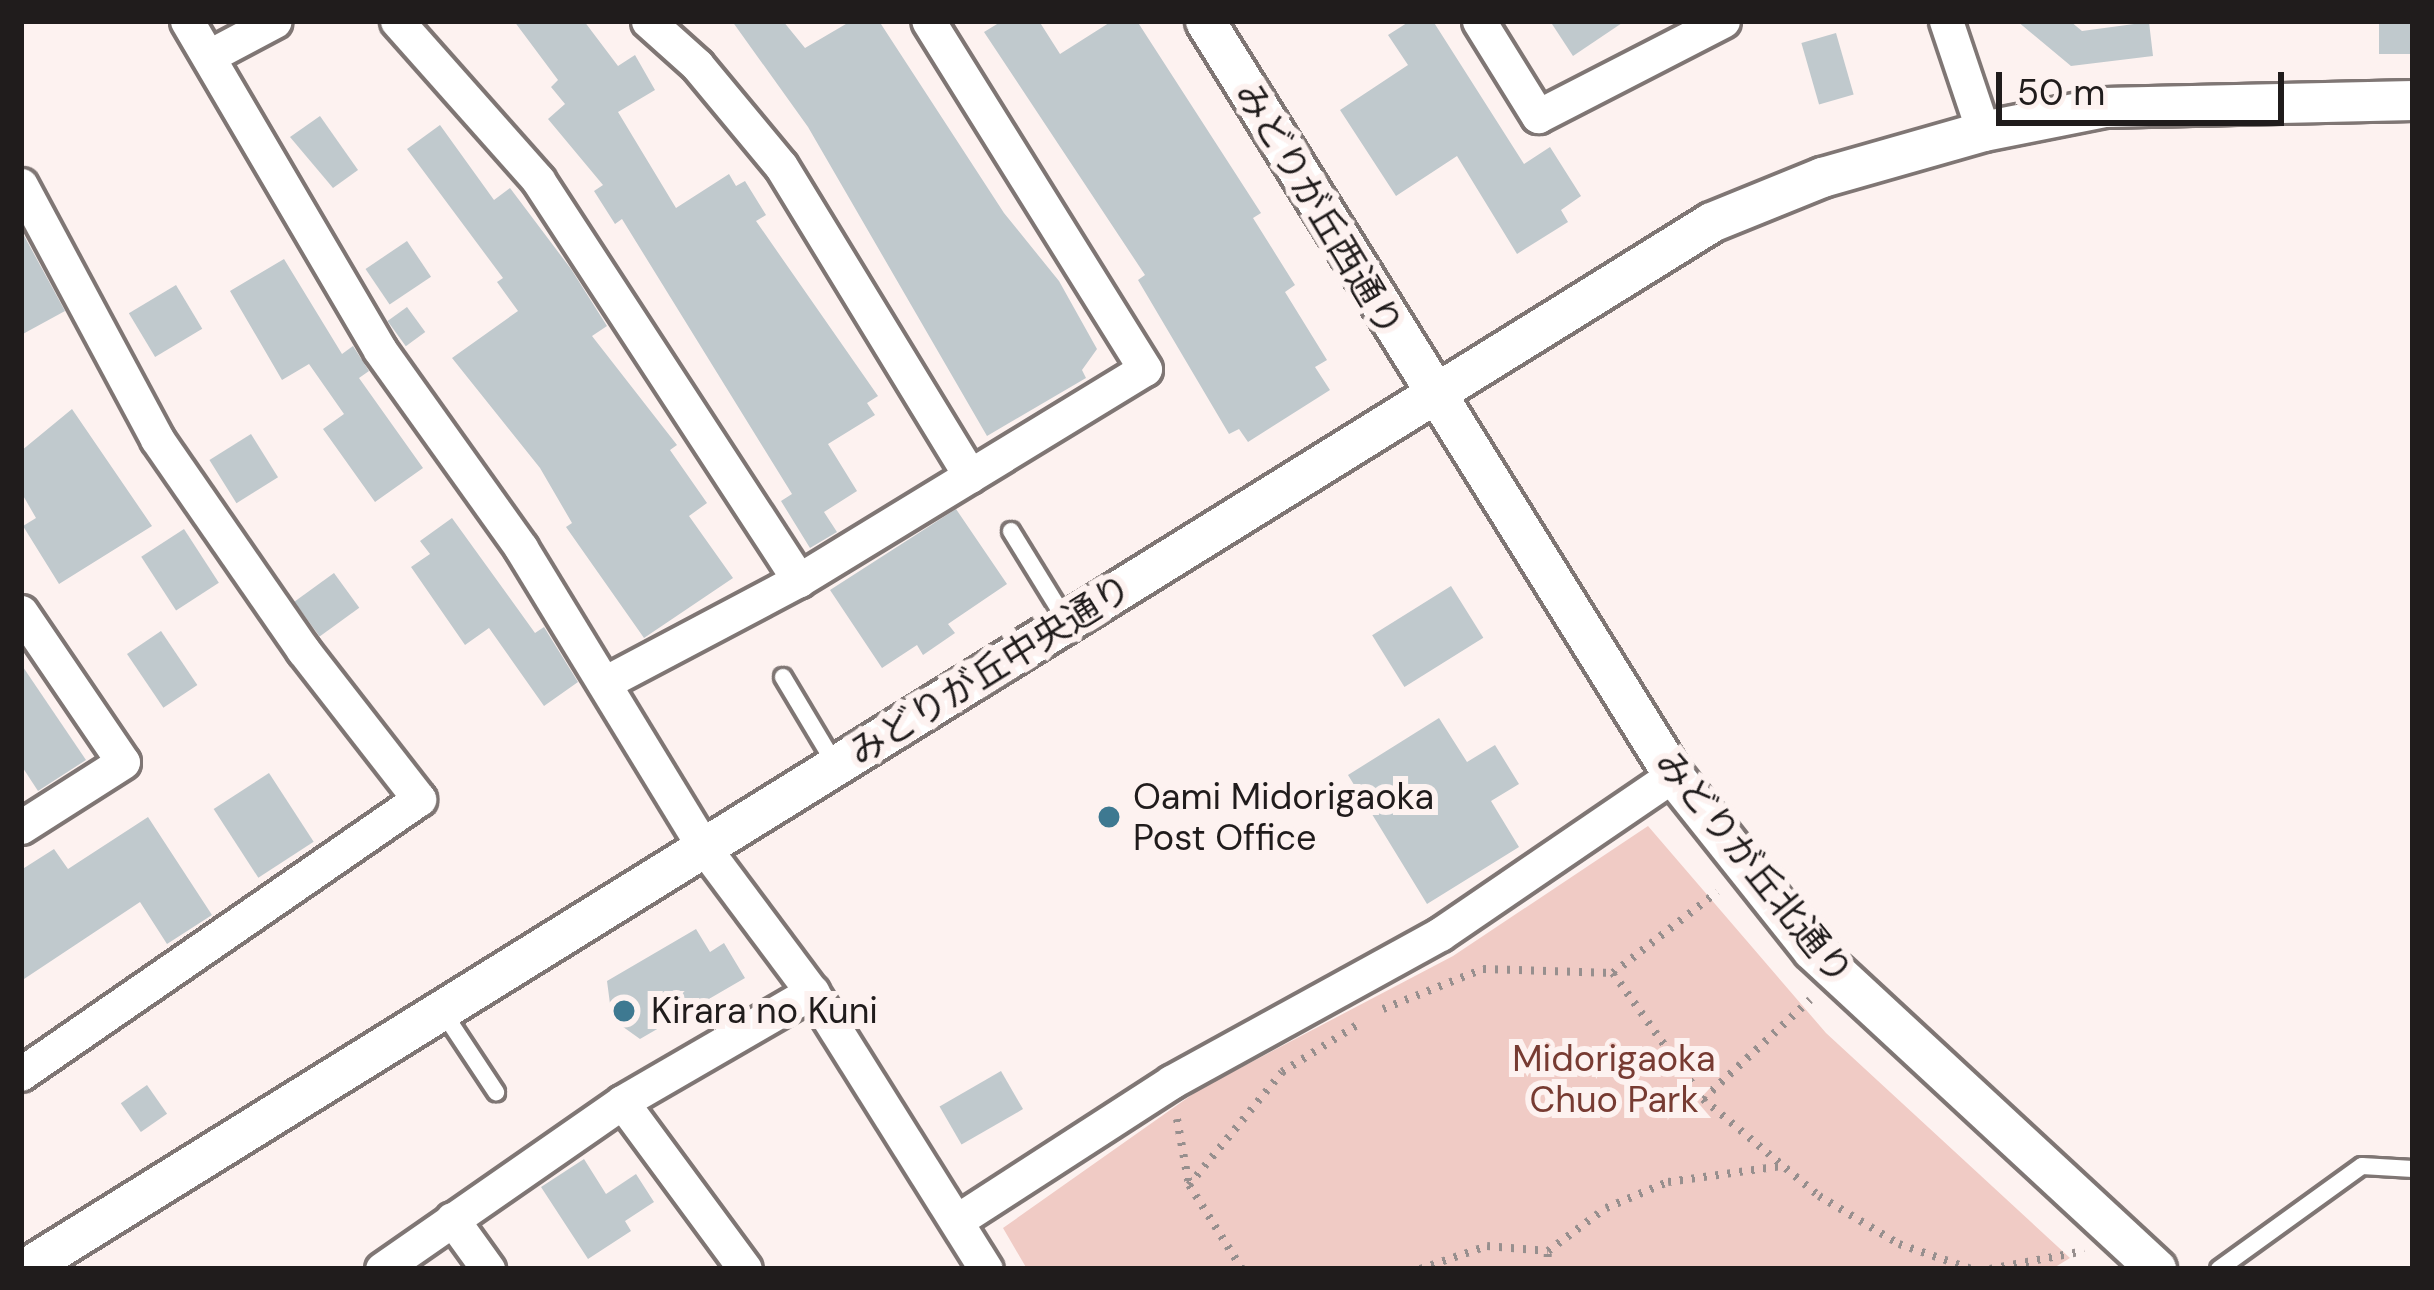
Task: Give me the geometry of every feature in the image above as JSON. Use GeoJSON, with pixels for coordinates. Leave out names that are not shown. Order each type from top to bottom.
{"type":"FeatureCollection","features":[{"type":"Feature","properties":{"kind":"street"},"geometry":{"type":"LineString","coordinates":[[187,21],[380,350],[608,681],[703,846],[812,992],[986,1269]]}},
{"type":"Feature","properties":{"kind":"street"},"geometry":{"type":"LineString","coordinates":[[211,55],[274,21]]}},
{"type":"Feature","properties":{"kind":"street"},"geometry":{"type":"LineString","coordinates":[[397,21],[538,180],[799,580]]}},
{"type":"Feature","properties":{"kind":"street"},"geometry":{"type":"LineString","coordinates":[[648,21],[697,64],[781,166],[970,476]]}},
{"type":"Feature","properties":{"kind":"street"},"geometry":{"type":"LineString","coordinates":[[608,681],[799,580],[1145,369],[928,21]]}},
{"type":"Feature","properties":{"kind":"street","name":"みどりが丘西通り"},"geometry":{"type":"LineString","coordinates":[[1205,21],[1433,398]]}},
{"type":"Feature","properties":{"kind":"street"},"geometry":{"type":"LineString","coordinates":[[1479,21],[1538,116],[1723,21]]}},
{"type":"Feature","properties":{"kind":"street"},"geometry":{"type":"LineString","coordinates":[[1946,21],[1983,131]]}},
{"type":"Feature","properties":{"kind":"street","name":"みどりが丘中央通り"},"geometry":{"type":"LineString","coordinates":[[24,1269],[1711,222],[1822,177],[1983,131],[2104,107],[2413,100]]}},
{"type":"Feature","properties":{"kind":"street"},"geometry":{"type":"LineString","coordinates":[[21,185],[157,439],[303,650],[419,799],[21,1074]]}},
{"type":"Feature","properties":{"kind":"street","name":"みどりが丘北通り"},"geometry":{"type":"LineString","coordinates":[[1433,398],[1673,775],[1747,868],[1838,974],[2156,1269]]}},
{"type":"Feature","properties":{"kind":"street"},"geometry":{"type":"LineString","coordinates":[[21,612],[123,762],[21,827]]}},
{"type":"Feature","properties":{"kind":"street"},"geometry":{"type":"LineString","coordinates":[[958,1220],[1171,1082],[1440,934],[1673,775]]}},
{"type":"Feature","properties":{"kind":"street"},"geometry":{"type":"LineString","coordinates":[[382,1269],[622,1102],[812,992]]}},
{"type":"Feature","properties":{"kind":"street"},"geometry":{"type":"LineString","coordinates":[[622,1102],[745,1269]]}},
{"type":"Feature","properties":{"kind":"street"},"geometry":{"type":"LineString","coordinates":[[452,1219],[488,1269]]}},
{"type":"Feature","properties":{"kind":"lane"},"geometry":{"type":"LineString","coordinates":[[1011,531],[1067,622]]}},
{"type":"Feature","properties":{"kind":"lane"},"geometry":{"type":"LineString","coordinates":[[783,677],[835,765]]}},
{"type":"Feature","properties":{"kind":"lane"},"geometry":{"type":"LineString","coordinates":[[442,1009],[496,1092]]}},
{"type":"Feature","properties":{"kind":"lane"},"geometry":{"type":"LineString","coordinates":[[2219,1269],[2362,1166],[2413,1169]]}},
{"type":"Feature","properties":{"kind":"path"},"geometry":{"type":"LineString","coordinates":[[1189,1185],[1282,1072],[1378,1011],[1483,970],[1612,973],[1747,868]]}},
{"type":"Feature","properties":{"kind":"path"},"geometry":{"type":"LineString","coordinates":[[1612,973],[1703,1099],[1784,1165],[1899,1244],[1971,1269]]}},
{"type":"Feature","properties":{"kind":"path"},"geometry":{"type":"LineString","coordinates":[[1703,1099],[1838,974]]}},
{"type":"Feature","properties":{"kind":"path"},"geometry":{"type":"LineString","coordinates":[[1171,1082],[1189,1185],[1242,1269]]}},
{"type":"Feature","properties":{"kind":"path"},"geometry":{"type":"LineString","coordinates":[[1420,1269],[1487,1246],[1548,1251],[1606,1208],[1668,1182],[1784,1165]]}},
{"type":"Feature","properties":{"kind":"path"},"geometry":{"type":"LineString","coordinates":[[1990,1269],[2070,1258],[2118,1234]]}},
{"type":"Feature","properties":{"kind":"path"},"geometry":{"type":"LineString","coordinates":[[1547,1269],[1548,1251]]}},
{"type":"Feature","properties":{"kind":"green space","name":"Midorigaoka Chuo Park"},"geometry":{"type":"Polygon","coordinates":[[[1648,826],[1826,1033],[2070,1258],[2052,1269],[1027,1269],[1003,1228],[1200,1089],[1453,956],[1648,826]]]}},
{"type":"Feature","properties":{"kind":"building"},"geometry":{"type":"Polygon","coordinates":[[[514,21],[584,21],[618,66],[635,55],[655,90],[618,112],[676,208],[729,174],[736,186],[745,181],[766,215],[756,221],[878,396],[867,403],[875,415],[828,444],[857,491],[824,512],[837,532],[810,548],[781,501],[792,494],[622,219],[615,224],[594,191],[603,185],[548,119],[565,104],[551,87],[558,80],[514,21]]]}},
{"type":"Feature","properties":{"kind":"building"},"geometry":{"type":"Polygon","coordinates":[[[732,21],[783,21],[805,48],[851,21],[879,21],[1004,213],[1059,281],[1097,349],[1082,370],[1086,378],[987,436],[808,127],[732,21]]]}},
{"type":"Feature","properties":{"kind":"building"},"geometry":{"type":"Polygon","coordinates":[[[1002,21],[1039,21],[1060,54],[1112,21],[1137,21],[1261,213],[1253,218],[1295,285],[1285,292],[1327,360],[1315,367],[1330,390],[1248,442],[1239,429],[1229,434],[1138,280],[1145,275],[984,32],[1002,21]]]}},
{"type":"Feature","properties":{"kind":"building"},"geometry":{"type":"Polygon","coordinates":[[[1410,21],[1433,21],[1524,164],[1550,147],[1581,196],[1561,210],[1568,222],[1517,254],[1457,156],[1396,196],[1340,110],[1408,65],[1388,35],[1410,21]]]}},
{"type":"Feature","properties":{"kind":"building"},"geometry":{"type":"Polygon","coordinates":[[[1550,21],[1625,21],[1573,56],[1550,21]]]}},
{"type":"Feature","properties":{"kind":"building"},"geometry":{"type":"Polygon","coordinates":[[[2017,21],[2070,21],[2082,31],[2149,22],[2153,56],[2071,66],[2017,21]]]}},
{"type":"Feature","properties":{"kind":"building"},"geometry":{"type":"Polygon","coordinates":[[[2379,21],[2413,21],[2413,54],[2379,54],[2379,21]]]}},
{"type":"Feature","properties":{"kind":"building"},"geometry":{"type":"Polygon","coordinates":[[[1836,33],[1854,95],[1819,104],[1801,43],[1836,33]]]}},
{"type":"Feature","properties":{"kind":"building"},"geometry":{"type":"Polygon","coordinates":[[[320,116],[358,170],[333,188],[290,137],[320,116]]]}},
{"type":"Feature","properties":{"kind":"building"},"geometry":{"type":"Polygon","coordinates":[[[440,125],[494,200],[510,188],[571,269],[607,326],[592,336],[677,445],[670,450],[707,503],[689,516],[733,578],[644,638],[566,527],[572,523],[540,468],[452,358],[518,311],[497,282],[503,278],[407,149],[440,125]]]}},
{"type":"Feature","properties":{"kind":"building"},"geometry":{"type":"Polygon","coordinates":[[[21,230],[65,311],[21,335],[21,230]]]}},
{"type":"Feature","properties":{"kind":"building"},"geometry":{"type":"Polygon","coordinates":[[[407,241],[431,277],[390,305],[366,269],[407,241]]]}},
{"type":"Feature","properties":{"kind":"building"},"geometry":{"type":"Polygon","coordinates":[[[284,259],[342,354],[353,346],[369,371],[359,378],[423,468],[375,502],[323,429],[344,414],[309,364],[282,380],[230,291],[284,259]]]}},
{"type":"Feature","properties":{"kind":"building"},"geometry":{"type":"Polygon","coordinates":[[[176,285],[202,329],[155,357],[129,313],[176,285]]]}},
{"type":"Feature","properties":{"kind":"building"},"geometry":{"type":"Polygon","coordinates":[[[407,307],[425,332],[406,346],[388,321],[407,307]]]}},
{"type":"Feature","properties":{"kind":"building"},"geometry":{"type":"Polygon","coordinates":[[[72,409],[152,526],[59,584],[23,526],[36,518],[21,492],[21,451],[72,409]]]}},
{"type":"Feature","properties":{"kind":"building"},"geometry":{"type":"Polygon","coordinates":[[[251,434],[278,477],[236,503],[209,460],[251,434]]]}},
{"type":"Feature","properties":{"kind":"building"},"geometry":{"type":"Polygon","coordinates":[[[956,509],[1007,584],[948,624],[955,633],[923,655],[917,645],[882,668],[830,590],[956,509]]]}},
{"type":"Feature","properties":{"kind":"building"},"geometry":{"type":"Polygon","coordinates":[[[452,518],[535,633],[544,627],[578,682],[544,706],[489,628],[465,645],[411,567],[430,554],[420,541],[452,518]]]}},
{"type":"Feature","properties":{"kind":"building"},"geometry":{"type":"Polygon","coordinates":[[[184,529],[219,583],[176,610],[141,557],[184,529]]]}},
{"type":"Feature","properties":{"kind":"building"},"geometry":{"type":"Polygon","coordinates":[[[334,573],[359,608],[320,637],[294,602],[334,573]]]}},
{"type":"Feature","properties":{"kind":"building"},"geometry":{"type":"Polygon","coordinates":[[[1451,586],[1483,638],[1404,687],[1372,635],[1451,586]]]}},
{"type":"Feature","properties":{"kind":"building"},"geometry":{"type":"Polygon","coordinates":[[[161,631],[197,685],[163,708],[127,654],[161,631]]]}},
{"type":"Feature","properties":{"kind":"building"},"geometry":{"type":"Polygon","coordinates":[[[21,664],[86,760],[38,791],[21,765],[21,664]]]}},
{"type":"Feature","properties":{"kind":"building"},"geometry":{"type":"Polygon","coordinates":[[[1439,718],[1467,762],[1495,745],[1519,784],[1491,801],[1519,847],[1427,904],[1348,775],[1439,718]]]}},
{"type":"Feature","properties":{"kind":"building"},"geometry":{"type":"Polygon","coordinates":[[[269,773],[314,842],[258,878],[214,809],[269,773]]]}},
{"type":"Feature","properties":{"kind":"building"},"geometry":{"type":"Polygon","coordinates":[[[148,817],[212,915],[167,944],[140,902],[21,981],[21,870],[54,849],[68,869],[148,817]]]}},
{"type":"Feature","properties":{"kind":"building"},"geometry":{"type":"Polygon","coordinates":[[[696,929],[710,952],[724,943],[745,978],[640,1039],[612,1019],[607,981],[696,929]]]}},
{"type":"Feature","properties":{"kind":"building"},"geometry":{"type":"Polygon","coordinates":[[[1001,1071],[1023,1109],[962,1145],[940,1106],[1001,1071]]]}},
{"type":"Feature","properties":{"kind":"building"},"geometry":{"type":"Polygon","coordinates":[[[147,1085],[167,1114],[141,1132],[121,1103],[147,1085]]]}},
{"type":"Feature","properties":{"kind":"building"},"geometry":{"type":"Polygon","coordinates":[[[584,1159],[606,1194],[636,1174],[654,1202],[625,1221],[631,1231],[588,1259],[541,1187],[584,1159]]]}},
{"type":"Feature","properties":{"kind":"place","name":"Oami Midorigaoka Post Office"},"geometry":{"type":"Point","coordinates":[1109,817]}},
{"type":"Feature","properties":{"kind":"place","name":"Kirara no Kuni"},"geometry":{"type":"Point","coordinates":[624,1011]}}]}
